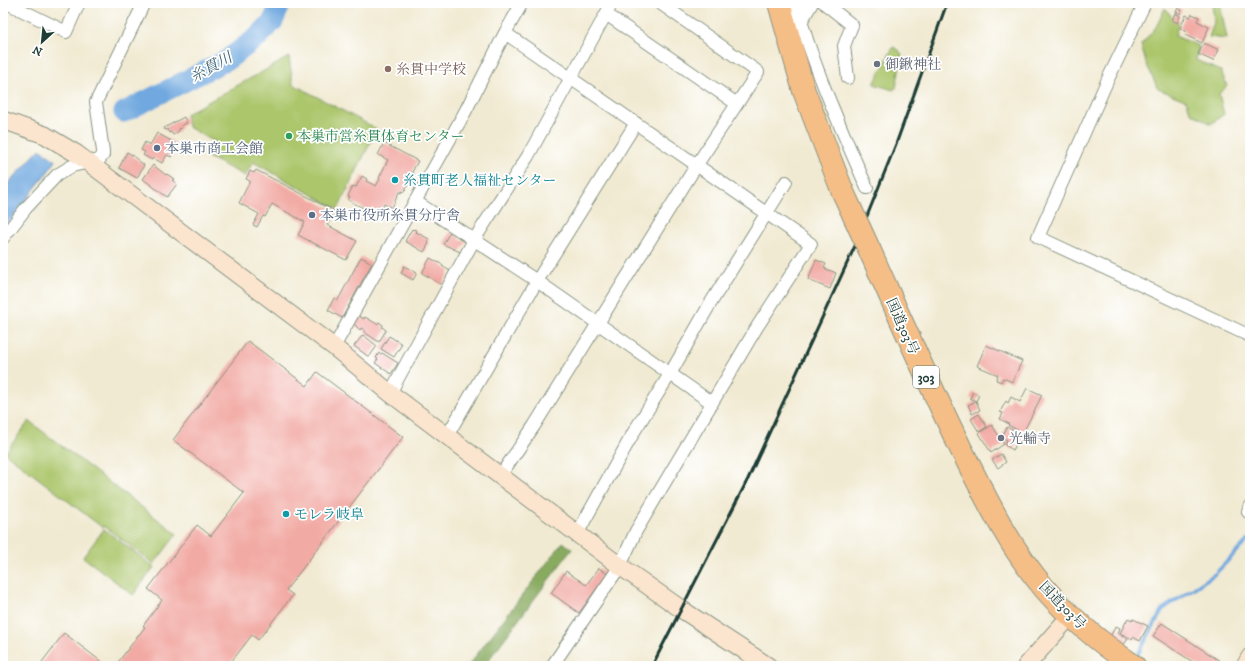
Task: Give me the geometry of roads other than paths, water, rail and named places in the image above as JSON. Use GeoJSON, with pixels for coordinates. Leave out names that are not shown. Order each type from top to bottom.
{"type":"FeatureCollection","features":[{"type":"Feature","properties":{"kind":"highway","name":"国道303号"},"geometry":{"type":"LineString","coordinates":[[779,3],[804,91],[842,190],[928,380],[997,520],[1019,555],[1070,616],[1104,645],[1134,666]]}},
{"type":"Feature","properties":{"kind":"street"},"geometry":{"type":"LineString","coordinates":[[7,3],[66,32],[79,3]]}},
{"type":"Feature","properties":{"kind":"street"},"geometry":{"type":"LineString","coordinates":[[3,238],[26,208],[57,175],[72,166],[99,160],[103,155],[96,102],[144,3]]}},
{"type":"Feature","properties":{"kind":"street"},"geometry":{"type":"LineString","coordinates":[[334,347],[465,112],[522,3]]}},
{"type":"Feature","properties":{"kind":"street"},"geometry":{"type":"LineString","coordinates":[[390,393],[474,240],[528,156],[570,77],[612,3]]}},
{"type":"Feature","properties":{"kind":"street"},"geometry":{"type":"LineString","coordinates":[[500,476],[534,426],[696,166],[758,72],[660,3]]}},
{"type":"Feature","properties":{"kind":"street"},"geometry":{"type":"LineString","coordinates":[[796,3],[824,88],[868,188]]}},
{"type":"Feature","properties":{"kind":"street"},"geometry":{"type":"LineString","coordinates":[[801,22],[812,3]]}},
{"type":"Feature","properties":{"kind":"street"},"geometry":{"type":"LineString","coordinates":[[824,3],[852,25],[844,46],[848,78]]}},
{"type":"Feature","properties":{"kind":"street"},"geometry":{"type":"LineString","coordinates":[[1144,3],[1108,79],[1038,236],[1250,336]]}},
{"type":"Feature","properties":{"kind":"street"},"geometry":{"type":"LineString","coordinates":[[606,14],[737,104]]}},
{"type":"Feature","properties":{"kind":"street"},"geometry":{"type":"LineString","coordinates":[[505,33],[811,244],[757,327],[636,531],[620,566],[552,666]]}},
{"type":"Feature","properties":{"kind":"street"},"geometry":{"type":"LineString","coordinates":[[3,120],[45,135],[88,163],[334,347],[390,393],[620,566],[681,609],[768,666]]}},
{"type":"Feature","properties":{"kind":"street"},"geometry":{"type":"LineString","coordinates":[[447,436],[537,281],[636,123]]}},
{"type":"Feature","properties":{"kind":"street"},"geometry":{"type":"LineString","coordinates":[[577,534],[635,430],[670,374],[710,304],[786,182]]}},
{"type":"Feature","properties":{"kind":"street"},"geometry":{"type":"LineString","coordinates":[[416,201],[537,281],[712,403]]}},
{"type":"Feature","properties":{"kind":"street"},"geometry":{"type":"LineString","coordinates":[[1026,666],[1070,616]]}},
{"type":"Feature","properties":{"kind":"street"},"geometry":{"type":"LineString","coordinates":[[1245,666],[1250,657]]}},
{"type":"Feature","properties":{"kind":"water"},"geometry":{"type":"Polygon","coordinates":[[[40,149],[56,161],[3,230],[3,189],[40,149]]]}},
{"type":"Feature","properties":{"kind":"waterway","name":"糸貫川"},"geometry":{"type":"LineString","coordinates":[[124,112],[227,60],[259,36],[273,21],[281,3]]}},
{"type":"Feature","properties":{"kind":"waterway"},"geometry":{"type":"LineString","coordinates":[[1137,656],[1163,609],[1215,574],[1250,538]]}},
{"type":"Feature","properties":{"kind":"railway"},"geometry":{"type":"LineString","coordinates":[[652,666],[748,479],[855,246],[896,144],[947,3]]}},
{"type":"Feature","properties":{"kind":"place","name":"御鍬神社"},"geometry":{"type":"Point","coordinates":[877,64]}},
{"type":"Feature","properties":{"kind":"place","name":"糸貫中学校"},"geometry":{"type":"Point","coordinates":[388,69]}},
{"type":"Feature","properties":{"kind":"place","name":"本巣市営糸貫体育センター"},"geometry":{"type":"Point","coordinates":[289,136]}},
{"type":"Feature","properties":{"kind":"place","name":"本巣市商工会館"},"geometry":{"type":"Point","coordinates":[157,148]}},
{"type":"Feature","properties":{"kind":"place","name":"糸貫町老人福祉センター"},"geometry":{"type":"Point","coordinates":[395,180]}},
{"type":"Feature","properties":{"kind":"place","name":"本巣市役所糸貫分庁舎"},"geometry":{"type":"Point","coordinates":[312,215]}},
{"type":"Feature","properties":{"kind":"place","name":"光輪寺"},"geometry":{"type":"Point","coordinates":[1001,438]}},
{"type":"Feature","properties":{"kind":"place","name":"モレラ岐阜"},"geometry":{"type":"Point","coordinates":[286,514]}}]}
